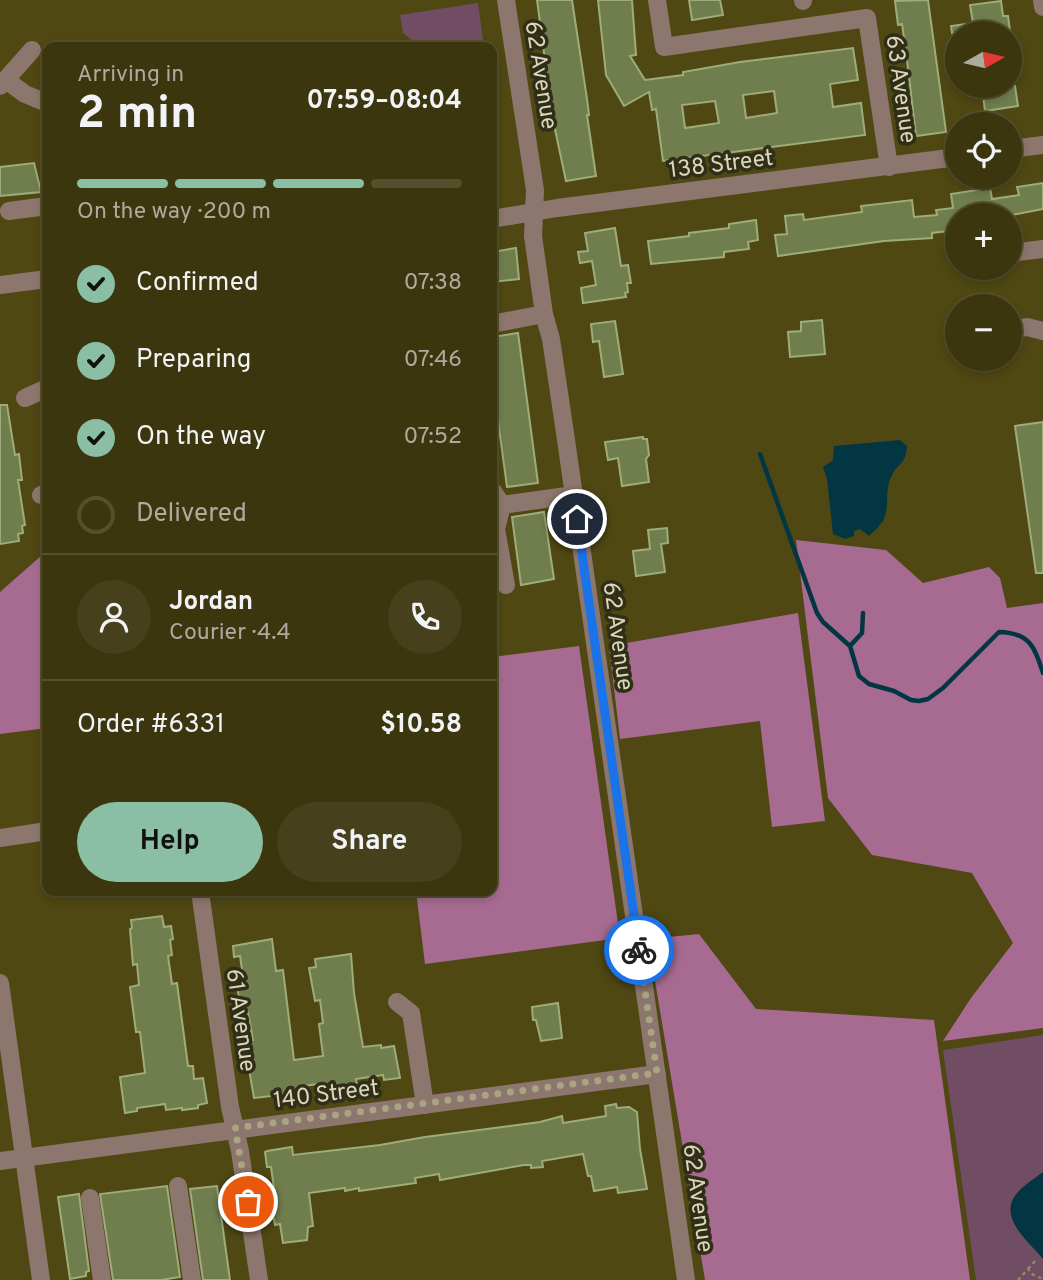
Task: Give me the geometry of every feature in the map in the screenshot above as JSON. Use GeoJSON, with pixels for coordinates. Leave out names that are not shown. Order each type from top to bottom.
{"type":"FeatureCollection","features":[{"type":"Feature","properties":{"kind":"street","name":"62 Avenue"},"geometry":{"type":"LineString","coordinates":[[506,0],[535,190],[533,236],[544,314],[551,338],[686,1280]]}},
{"type":"Feature","properties":{"kind":"street","name":"63 Avenue"},"geometry":{"type":"LineString","coordinates":[[657,0],[664,47],[867,18],[889,167]]}},
{"type":"Feature","properties":{"kind":"street"},"geometry":{"type":"LineString","coordinates":[[1042,0],[1043,7]]}},
{"type":"Feature","properties":{"kind":"street"},"geometry":{"type":"LineString","coordinates":[[32,50],[3,83],[42,101]]}},
{"type":"Feature","properties":{"kind":"street"},"geometry":{"type":"LineString","coordinates":[[1022,148],[1043,145]]}},
{"type":"Feature","properties":{"kind":"street","name":"138 Street"},"geometry":{"type":"LineString","coordinates":[[497,218],[534,211],[945,159]]}},
{"type":"Feature","properties":{"kind":"street"},"geometry":{"type":"LineString","coordinates":[[9,211],[42,207]]}},
{"type":"Feature","properties":{"kind":"street"},"geometry":{"type":"LineString","coordinates":[[1022,252],[1043,249]]}},
{"type":"Feature","properties":{"kind":"street"},"geometry":{"type":"LineString","coordinates":[[0,285],[42,280]]}},
{"type":"Feature","properties":{"kind":"street"},"geometry":{"type":"LineString","coordinates":[[497,323],[544,314]]}},
{"type":"Feature","properties":{"kind":"street"},"geometry":{"type":"LineString","coordinates":[[1022,328],[1043,331]]}},
{"type":"Feature","properties":{"kind":"street"},"geometry":{"type":"LineString","coordinates":[[24,398],[42,390]]}},
{"type":"Feature","properties":{"kind":"street"},"geometry":{"type":"LineString","coordinates":[[497,497],[574,495]]}},
{"type":"Feature","properties":{"kind":"street"},"geometry":{"type":"LineString","coordinates":[[497,547],[506,585]]}},
{"type":"Feature","properties":{"kind":"street"},"geometry":{"type":"LineString","coordinates":[[0,838],[42,832]]}},
{"type":"Feature","properties":{"kind":"street","name":"61 Avenue"},"geometry":{"type":"LineString","coordinates":[[201,896],[230,1107],[259,1280]]}},
{"type":"Feature","properties":{"kind":"street"},"geometry":{"type":"LineString","coordinates":[[0,983],[41,1280]]}},
{"type":"Feature","properties":{"kind":"street"},"geometry":{"type":"LineString","coordinates":[[397,1002],[411,1013],[425,1105]]}},
{"type":"Feature","properties":{"kind":"street","name":"140 Street"},"geometry":{"type":"LineString","coordinates":[[0,1161],[657,1073]]}},
{"type":"Feature","properties":{"kind":"street"},"geometry":{"type":"LineString","coordinates":[[178,1186],[192,1280]]}},
{"type":"Feature","properties":{"kind":"street"},"geometry":{"type":"LineString","coordinates":[[90,1198],[102,1280]]}},
{"type":"Feature","properties":{"kind":"path"},"geometry":{"type":"LineString","coordinates":[[1018,1280],[1037,1259]]}},
{"type":"Feature","properties":{"kind":"path"},"geometry":{"type":"LineString","coordinates":[[1028,1269],[1043,1279]]}},
{"type":"Feature","properties":{"kind":"shaded area"},"geometry":{"type":"Polygon","coordinates":[[[478,3],[483,42],[414,42],[403,33],[400,15],[478,3]]]}},
{"type":"Feature","properties":{"kind":"shaded area"},"geometry":{"type":"Polygon","coordinates":[[[796,540],[886,550],[923,583],[989,567],[1000,578],[1007,608],[1043,603],[1043,1028],[943,1041],[971,998],[1013,943],[972,873],[872,855],[828,798],[796,540]]]}},
{"type":"Feature","properties":{"kind":"shaded area"},"geometry":{"type":"Polygon","coordinates":[[[42,555],[42,729],[0,734],[0,592],[42,555]]]}},
{"type":"Feature","properties":{"kind":"shaded area"},"geometry":{"type":"Polygon","coordinates":[[[798,613],[825,821],[772,827],[760,721],[620,739],[609,646],[798,613]]]}},
{"type":"Feature","properties":{"kind":"shaded area"},"geometry":{"type":"Polygon","coordinates":[[[579,646],[620,938],[425,964],[417,896],[497,896],[497,656],[579,646]]]}},
{"type":"Feature","properties":{"kind":"shaded area"},"geometry":{"type":"Polygon","coordinates":[[[699,934],[756,1009],[934,1020],[970,1280],[705,1280],[648,939],[699,934]]]}},
{"type":"Feature","properties":{"kind":"shaded area"},"geometry":{"type":"Polygon","coordinates":[[[1043,1035],[1043,1280],[976,1280],[943,1050],[1043,1035]]]}},
{"type":"Feature","properties":{"kind":"water"},"geometry":{"type":"Polygon","coordinates":[[[900,440],[907,446],[906,452],[904,460],[890,480],[883,521],[869,536],[860,529],[854,531],[854,536],[845,539],[833,534],[827,479],[823,467],[833,460],[834,446],[900,440]]]}},
{"type":"Feature","properties":{"kind":"water"},"geometry":{"type":"Polygon","coordinates":[[[1043,1172],[1043,1259],[1017,1228],[1011,1211],[1017,1193],[1043,1172]]]}},
{"type":"Feature","properties":{"kind":"building"},"geometry":{"type":"Polygon","coordinates":[[[537,0],[572,0],[596,176],[566,181],[553,120],[537,0]]]}},
{"type":"Feature","properties":{"kind":"building"},"geometry":{"type":"Polygon","coordinates":[[[598,0],[632,0],[636,55],[630,56],[645,80],[683,75],[683,72],[740,62],[853,48],[858,80],[830,84],[833,107],[861,103],[865,135],[663,161],[656,109],[652,110],[649,92],[624,106],[606,75],[598,0]],[[774,91],[743,95],[746,118],[777,113],[774,91]],[[715,101],[682,105],[685,128],[719,123],[715,101]]]}},
{"type":"Feature","properties":{"kind":"building"},"geometry":{"type":"Polygon","coordinates":[[[689,0],[720,0],[723,15],[692,20],[689,0]]]}},
{"type":"Feature","properties":{"kind":"building"},"geometry":{"type":"Polygon","coordinates":[[[928,0],[945,132],[916,136],[902,24],[898,25],[895,1],[928,0]]]}},
{"type":"Feature","properties":{"kind":"building"},"geometry":{"type":"Polygon","coordinates":[[[1001,1],[1003,16],[1008,16],[1009,21],[973,21],[970,5],[1001,1]]]}},
{"type":"Feature","properties":{"kind":"building"},"geometry":{"type":"Polygon","coordinates":[[[983,98],[1017,98],[1018,106],[985,111],[983,98]]]}},
{"type":"Feature","properties":{"kind":"building"},"geometry":{"type":"Polygon","coordinates":[[[34,163],[41,192],[0,196],[0,167],[34,163]]]}},
{"type":"Feature","properties":{"kind":"building"},"geometry":{"type":"Polygon","coordinates":[[[1043,183],[1043,209],[1022,213],[1022,203],[952,203],[951,194],[990,189],[992,199],[1019,195],[1018,189],[1022,189],[1022,186],[1043,183]]]}},
{"type":"Feature","properties":{"kind":"building"},"geometry":{"type":"Polygon","coordinates":[[[912,200],[914,217],[937,215],[936,210],[945,209],[945,231],[932,233],[932,238],[884,241],[778,256],[775,235],[787,234],[785,216],[803,214],[804,220],[862,212],[861,206],[912,200]]]}},
{"type":"Feature","properties":{"kind":"building"},"geometry":{"type":"Polygon","coordinates":[[[756,220],[758,240],[748,242],[749,249],[724,252],[724,257],[651,264],[648,241],[689,236],[689,233],[729,228],[729,224],[756,220]]]}},
{"type":"Feature","properties":{"kind":"building"},"geometry":{"type":"Polygon","coordinates":[[[615,228],[621,266],[628,265],[631,283],[627,283],[626,297],[583,303],[581,288],[596,285],[592,261],[580,263],[578,252],[588,251],[585,233],[615,228]]]}},
{"type":"Feature","properties":{"kind":"building"},"geometry":{"type":"Polygon","coordinates":[[[516,248],[519,279],[497,281],[497,251],[516,248]]]}},
{"type":"Feature","properties":{"kind":"building"},"geometry":{"type":"Polygon","coordinates":[[[822,320],[825,354],[790,357],[788,332],[801,331],[801,322],[822,320]]]}},
{"type":"Feature","properties":{"kind":"building"},"geometry":{"type":"Polygon","coordinates":[[[615,321],[623,374],[604,377],[599,341],[593,342],[591,324],[615,321]]]}},
{"type":"Feature","properties":{"kind":"building"},"geometry":{"type":"Polygon","coordinates":[[[518,333],[538,483],[507,487],[497,413],[497,336],[518,333]]]}},
{"type":"Feature","properties":{"kind":"building"},"geometry":{"type":"Polygon","coordinates":[[[0,405],[7,405],[15,455],[19,454],[22,480],[18,480],[25,525],[22,526],[23,533],[18,534],[19,541],[0,544],[0,405]]]}},
{"type":"Feature","properties":{"kind":"building"},"geometry":{"type":"Polygon","coordinates":[[[1043,422],[1043,573],[1036,573],[1015,426],[1043,422]]]}},
{"type":"Feature","properties":{"kind":"building"},"geometry":{"type":"Polygon","coordinates":[[[643,437],[647,439],[649,482],[622,486],[618,458],[608,460],[605,442],[643,437]]]}},
{"type":"Feature","properties":{"kind":"building"},"geometry":{"type":"Polygon","coordinates":[[[544,512],[554,579],[521,585],[512,517],[544,512]]]}},
{"type":"Feature","properties":{"kind":"building"},"geometry":{"type":"Polygon","coordinates":[[[667,528],[668,543],[661,544],[665,572],[636,576],[633,551],[650,549],[648,530],[667,528]]]}},
{"type":"Feature","properties":{"kind":"building"},"geometry":{"type":"Polygon","coordinates":[[[162,916],[164,927],[171,926],[172,955],[168,956],[172,984],[177,983],[188,1066],[193,1066],[194,1079],[203,1078],[207,1103],[198,1105],[198,1108],[182,1110],[166,1110],[165,1104],[137,1108],[137,1111],[125,1113],[120,1077],[145,1073],[140,1032],[136,1032],[130,987],[139,985],[137,964],[133,965],[131,920],[162,916]]]}},
{"type":"Feature","properties":{"kind":"building"},"geometry":{"type":"Polygon","coordinates":[[[272,939],[276,971],[283,970],[294,1060],[323,1056],[319,1024],[323,1023],[320,1000],[315,1001],[309,968],[316,967],[315,959],[351,954],[363,1047],[394,1046],[400,1078],[384,1080],[383,1075],[356,1079],[357,1085],[326,1089],[325,1083],[297,1087],[298,1093],[254,1098],[244,1041],[253,1040],[248,1013],[241,1014],[237,984],[244,983],[240,956],[234,957],[233,946],[272,939]]]}},
{"type":"Feature","properties":{"kind":"building"},"geometry":{"type":"Polygon","coordinates":[[[558,1003],[562,1038],[541,1041],[536,1020],[533,1020],[532,1007],[558,1003]]]}},
{"type":"Feature","properties":{"kind":"building"},"geometry":{"type":"Polygon","coordinates":[[[616,1104],[617,1108],[629,1107],[637,1112],[647,1189],[618,1193],[617,1187],[594,1191],[583,1154],[542,1161],[543,1167],[531,1168],[531,1165],[524,1165],[440,1180],[439,1174],[415,1178],[416,1183],[359,1191],[359,1188],[345,1191],[345,1188],[309,1193],[313,1226],[308,1227],[307,1240],[283,1243],[280,1224],[275,1225],[269,1195],[275,1195],[271,1167],[267,1167],[267,1151],[292,1147],[293,1155],[380,1145],[540,1122],[562,1116],[563,1123],[606,1116],[605,1106],[616,1104]]]}},
{"type":"Feature","properties":{"kind":"building"},"geometry":{"type":"Polygon","coordinates":[[[167,1186],[180,1277],[161,1280],[113,1280],[100,1194],[167,1186]]]}},
{"type":"Feature","properties":{"kind":"building"},"geometry":{"type":"Polygon","coordinates":[[[217,1186],[230,1280],[203,1280],[190,1189],[217,1186]]]}},
{"type":"Feature","properties":{"kind":"building"},"geometry":{"type":"Polygon","coordinates":[[[79,1194],[89,1271],[86,1276],[70,1279],[58,1197],[79,1194]]]}},
{"type":"Feature","properties":{"kind":"waterway"},"geometry":{"type":"LineString","coordinates":[[760,454],[817,613],[823,622],[850,646],[859,676],[869,684],[894,691],[911,700],[928,699],[943,688],[999,632],[1024,638],[1037,655],[1043,673]]}},
{"type":"Feature","properties":{"kind":"waterway"},"geometry":{"type":"LineString","coordinates":[[850,646],[862,633],[863,613]]}},
{"type":"Feature","properties":{"kind":"way so far"},"geometry":{"type":"LineString","coordinates":[[248,1202],[235,1128],[657,1073],[639,950]]}},
{"type":"Feature","properties":{"kind":"route"},"geometry":{"type":"LineString","coordinates":[[577,519],[639,950]]}}]}
